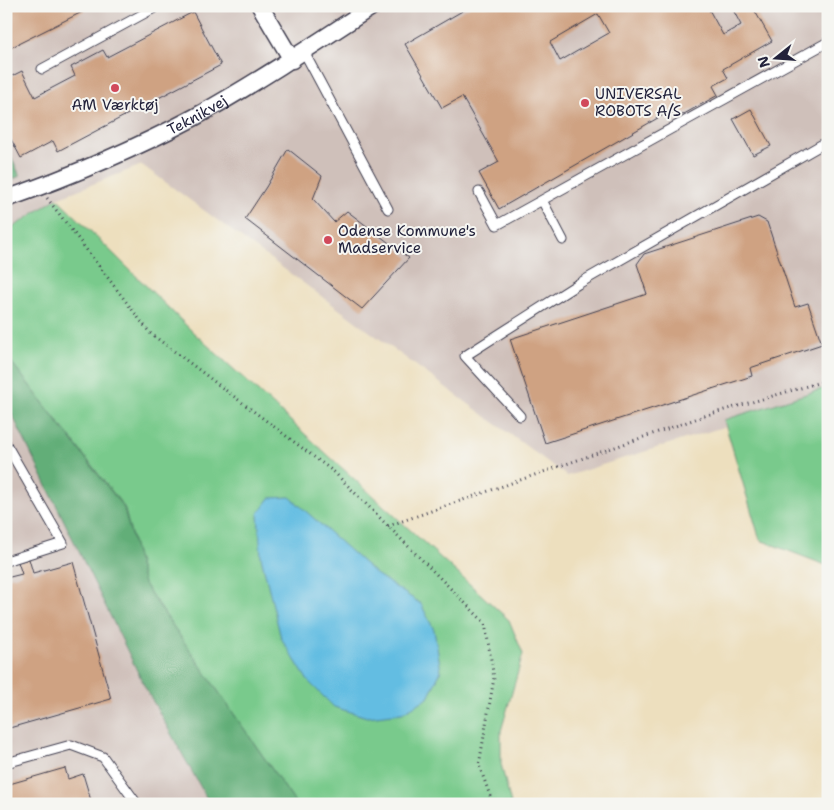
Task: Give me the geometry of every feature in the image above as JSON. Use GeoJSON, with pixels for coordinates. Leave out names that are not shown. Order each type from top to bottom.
{"type":"FeatureCollection","features":[{"type":"Feature","properties":{"kind":"street"},"geometry":{"type":"LineString","coordinates":[[260,6],[298,56]]}},
{"type":"Feature","properties":{"kind":"street","name":"Teknikvej"},"geometry":{"type":"LineString","coordinates":[[6,199],[39,188],[122,152],[194,117],[298,56],[373,6]]}},
{"type":"Feature","properties":{"kind":"lane"},"geometry":{"type":"LineString","coordinates":[[42,69],[158,6]]}},
{"type":"Feature","properties":{"kind":"lane"},"geometry":{"type":"LineString","coordinates":[[478,192],[497,225],[828,42]]}},
{"type":"Feature","properties":{"kind":"lane"},"geometry":{"type":"LineString","coordinates":[[298,56],[388,210]]}},
{"type":"Feature","properties":{"kind":"lane"},"geometry":{"type":"LineString","coordinates":[[520,416],[465,356],[578,284],[828,141]]}},
{"type":"Feature","properties":{"kind":"lane"},"geometry":{"type":"LineString","coordinates":[[542,200],[563,240]]}},
{"type":"Feature","properties":{"kind":"lane"},"geometry":{"type":"LineString","coordinates":[[6,444],[64,543],[6,561]]}},
{"type":"Feature","properties":{"kind":"lane"},"geometry":{"type":"LineString","coordinates":[[6,763],[71,745],[104,757],[136,804]]}},
{"type":"Feature","properties":{"kind":"path"},"geometry":{"type":"LineString","coordinates":[[39,188],[150,333],[334,472],[485,622],[494,678],[479,765],[493,804]]}},
{"type":"Feature","properties":{"kind":"path"},"geometry":{"type":"LineString","coordinates":[[388,526],[707,415],[828,380]]}},
{"type":"Feature","properties":{"kind":"shaded area"},"geometry":{"type":"Polygon","coordinates":[[[6,6],[828,6],[828,394],[567,476],[142,165],[57,198],[6,232],[6,6]]]}},
{"type":"Feature","properties":{"kind":"shaded area"},"geometry":{"type":"Polygon","coordinates":[[[6,402],[145,687],[210,804],[6,804],[6,402]]]}},
{"type":"Feature","properties":{"kind":"green space"},"geometry":{"type":"Polygon","coordinates":[[[6,145],[20,176],[6,182],[6,145]]]}},
{"type":"Feature","properties":{"kind":"green space"},"geometry":{"type":"Polygon","coordinates":[[[57,198],[194,333],[509,620],[523,654],[501,731],[501,764],[511,804],[296,804],[144,584],[124,507],[6,355],[6,232],[57,198]]]}},
{"type":"Feature","properties":{"kind":"green space"},"geometry":{"type":"Polygon","coordinates":[[[6,355],[124,508],[144,584],[296,804],[210,804],[145,687],[6,402],[6,355]]]}},
{"type":"Feature","properties":{"kind":"green space"},"geometry":{"type":"Polygon","coordinates":[[[828,387],[828,566],[760,540],[724,420],[828,387]]]}},
{"type":"Feature","properties":{"kind":"water"},"geometry":{"type":"Polygon","coordinates":[[[290,497],[376,574],[421,604],[434,630],[441,671],[428,698],[402,713],[367,717],[334,707],[308,681],[281,638],[261,557],[258,514],[270,498],[290,497]]]}},
{"type":"Feature","properties":{"kind":"building"},"geometry":{"type":"Polygon","coordinates":[[[6,6],[94,6],[6,50],[6,6]]]}},
{"type":"Feature","properties":{"kind":"building","name":"UNIVERSAL ROBOTS A/S"},"geometry":{"type":"Polygon","coordinates":[[[471,6],[707,6],[723,35],[741,25],[731,6],[752,6],[772,41],[723,69],[728,78],[713,86],[718,95],[675,119],[670,111],[499,209],[479,173],[499,162],[462,97],[442,108],[405,44],[471,6]],[[598,14],[550,42],[560,61],[609,33],[598,14]]]}},
{"type":"Feature","properties":{"kind":"building","name":"AM Værktøj"},"geometry":{"type":"Polygon","coordinates":[[[193,12],[221,65],[58,151],[53,141],[21,158],[6,130],[6,79],[22,71],[35,97],[75,76],[71,67],[103,50],[107,57],[193,12]]]}},
{"type":"Feature","properties":{"kind":"building"},"geometry":{"type":"Polygon","coordinates":[[[751,109],[771,146],[753,155],[733,119],[751,109]]]}},
{"type":"Feature","properties":{"kind":"building","name":"Odense Kommune's Madservice"},"geometry":{"type":"Polygon","coordinates":[[[288,149],[322,176],[313,199],[334,222],[347,211],[409,258],[362,309],[245,219],[288,149]]]}},
{"type":"Feature","properties":{"kind":"building"},"geometry":{"type":"Polygon","coordinates":[[[758,217],[767,222],[795,307],[808,303],[822,344],[750,368],[752,376],[545,443],[510,339],[647,294],[637,264],[644,254],[758,217]]]}},
{"type":"Feature","properties":{"kind":"building"},"geometry":{"type":"Polygon","coordinates":[[[29,559],[33,573],[73,562],[111,699],[6,729],[6,578],[22,574],[18,562],[29,559]]]}},
{"type":"Feature","properties":{"kind":"building"},"geometry":{"type":"Polygon","coordinates":[[[65,768],[68,779],[83,774],[92,804],[6,804],[6,785],[65,768]]]}},
{"type":"Feature","properties":{"kind":"place","name":"AM Værktøj"},"geometry":{"type":"Point","coordinates":[115,88]}},
{"type":"Feature","properties":{"kind":"place","name":"UNIVERSAL ROBOTS A/S"},"geometry":{"type":"Point","coordinates":[585,103]}},
{"type":"Feature","properties":{"kind":"place","name":"Odense Kommune's Madservice"},"geometry":{"type":"Point","coordinates":[328,240]}}]}
